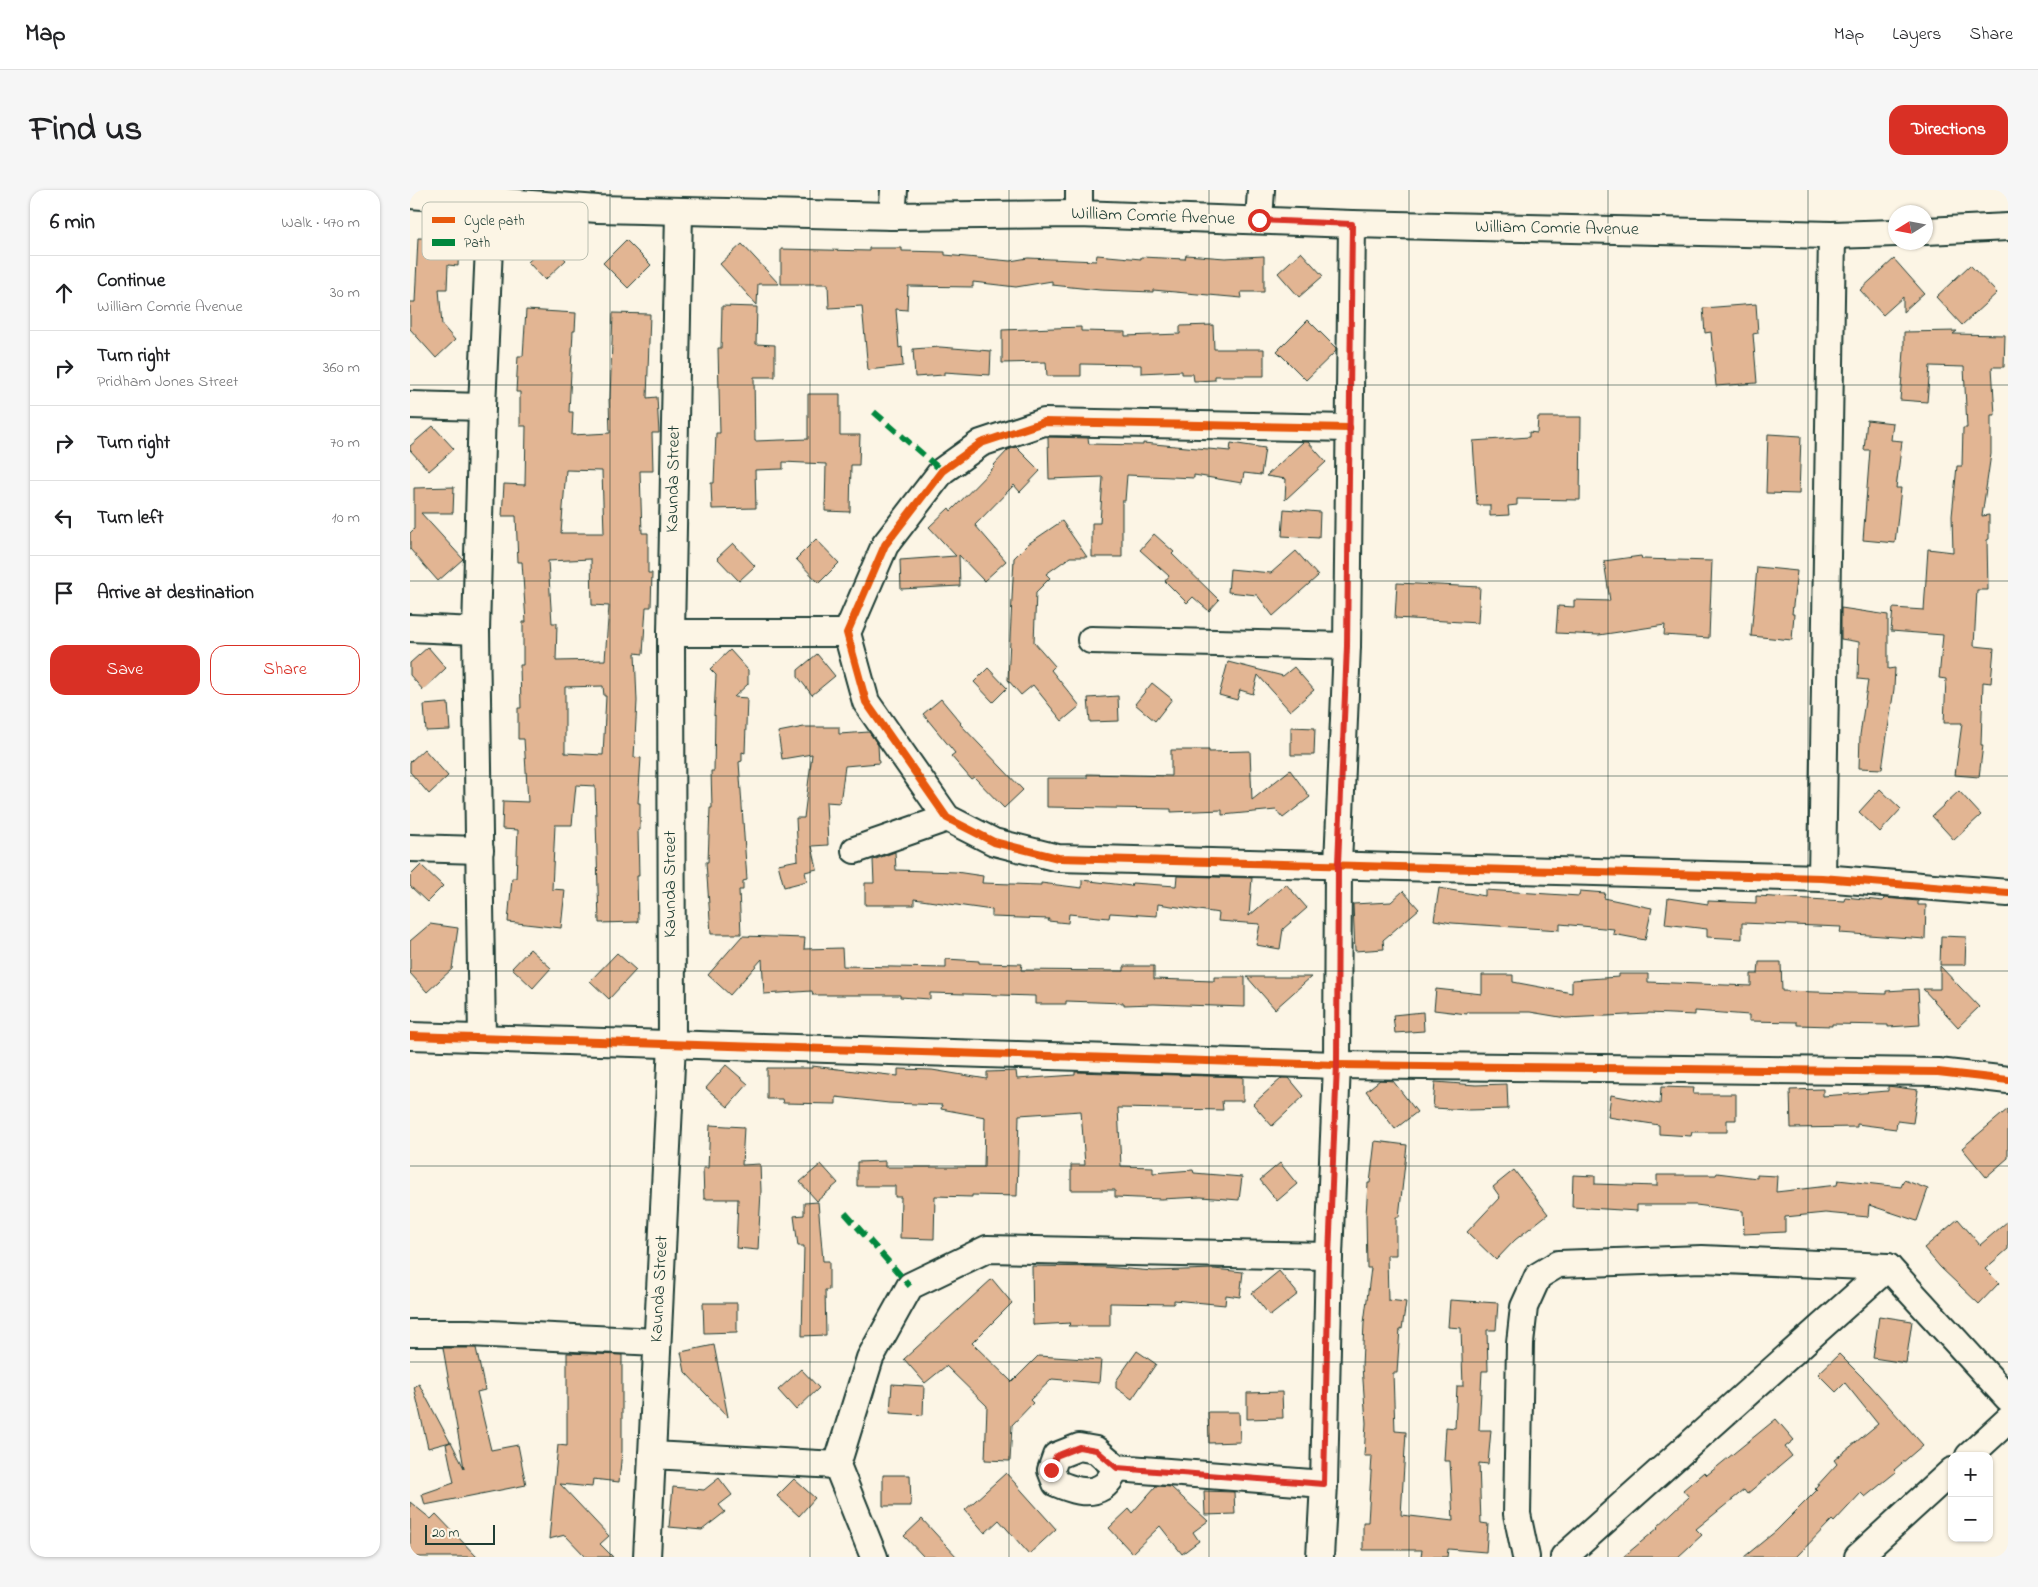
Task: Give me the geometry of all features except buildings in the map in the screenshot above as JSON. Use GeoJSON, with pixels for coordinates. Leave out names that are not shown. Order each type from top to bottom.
{"type":"FeatureCollection","features":[{"type":"Feature","properties":{"kind":"street"},"geometry":{"type":"LineString","coordinates":[[892,216],[894,190]]}},
{"type":"Feature","properties":{"kind":"street"},"geometry":{"type":"LineString","coordinates":[[1259,220],[1262,190]]}},
{"type":"Feature","properties":{"kind":"street","name":"William Comrie Avenue"},"geometry":{"type":"LineString","coordinates":[[410,195],[491,201],[597,200],[679,211],[892,216],[1079,202],[1259,220],[1352,224],[1832,236],[1888,233]]}},
{"type":"Feature","properties":{"kind":"street","name":"Kaunda Street"},"geometry":{"type":"LineString","coordinates":[[647,1557],[672,1044],[671,633],[679,211]]}},
{"type":"Feature","properties":{"kind":"street"},"geometry":{"type":"LineString","coordinates":[[1320,1557],[1337,1065],[1338,864],[1347,646],[1352,224]]}},
{"type":"Feature","properties":{"kind":"street"},"geometry":{"type":"LineString","coordinates":[[1933,231],[2008,227]]}},
{"type":"Feature","properties":{"kind":"street"},"geometry":{"type":"LineString","coordinates":[[1822,878],[1832,236]]}},
{"type":"Feature","properties":{"kind":"street"},"geometry":{"type":"LineString","coordinates":[[482,1038],[476,631],[488,260]]}},
{"type":"Feature","properties":{"kind":"street"},"geometry":{"type":"LineString","coordinates":[[410,405],[482,407]]}},
{"type":"Feature","properties":{"kind":"street"},"geometry":{"type":"LineString","coordinates":[[1349,428],[1044,422],[981,443],[942,471],[885,545],[847,633],[866,702],[948,818],[994,842],[1058,858],[1822,878],[2008,893]]}},
{"type":"Feature","properties":{"kind":"street"},"geometry":{"type":"LineString","coordinates":[[410,628],[476,631]]}},
{"type":"Feature","properties":{"kind":"street"},"geometry":{"type":"LineString","coordinates":[[671,633],[847,633]]}},
{"type":"Feature","properties":{"kind":"street"},"geometry":{"type":"LineString","coordinates":[[1091,640],[1347,646]]}},
{"type":"Feature","properties":{"kind":"street"},"geometry":{"type":"LineString","coordinates":[[855,850],[948,818]]}},
{"type":"Feature","properties":{"kind":"street"},"geometry":{"type":"LineString","coordinates":[[410,848],[480,850]]}},
{"type":"Feature","properties":{"kind":"street"},"geometry":{"type":"LineString","coordinates":[[410,1036],[1337,1065],[1938,1072],[2008,1080]]}},
{"type":"Feature","properties":{"kind":"street"},"geometry":{"type":"LineString","coordinates":[[874,1557],[837,1465],[870,1358],[910,1286],[987,1250],[1329,1256]]}},
{"type":"Feature","properties":{"kind":"street"},"geometry":{"type":"LineString","coordinates":[[1526,1557],[1516,1514],[1520,1343],[1524,1307],[1538,1276],[1558,1264],[1702,1259],[1888,1268],[2008,1398]]}},
{"type":"Feature","properties":{"kind":"street"},"geometry":{"type":"LineString","coordinates":[[1564,1557],[1888,1268]]}},
{"type":"Feature","properties":{"kind":"street"},"geometry":{"type":"LineString","coordinates":[[410,1334],[469,1333],[657,1342]]}},
{"type":"Feature","properties":{"kind":"street"},"geometry":{"type":"LineString","coordinates":[[1973,1452],[2008,1420]]}},
{"type":"Feature","properties":{"kind":"street"},"geometry":{"type":"LineString","coordinates":[[652,1455],[837,1465]]}},
{"type":"Feature","properties":{"kind":"street"},"geometry":{"type":"LineString","coordinates":[[1117,1468],[1324,1484]]}},
{"type":"Feature","properties":{"kind":"street"},"geometry":{"type":"LineString","coordinates":[[1858,1557],[1948,1475]]}},
{"type":"Feature","properties":{"kind":"marked path"},"geometry":{"type":"LineString","coordinates":[[874,412],[942,471]]}},
{"type":"Feature","properties":{"kind":"marked path"},"geometry":{"type":"LineString","coordinates":[[845,1213],[910,1286]]}},
{"type":"Feature","properties":{"kind":"cycle path"},"geometry":{"type":"LineString","coordinates":[[1349,428],[1044,422],[981,443],[942,471],[885,545],[847,633],[866,702],[947,818],[994,842],[1058,858],[1822,878],[2008,893]]}},
{"type":"Feature","properties":{"kind":"cycle path"},"geometry":{"type":"LineString","coordinates":[[410,1036],[1337,1065],[1938,1072],[2008,1080]]}},
{"type":"Feature","properties":{"kind":"route"},"geometry":{"type":"LineString","coordinates":[[1051,1470],[1056,1456],[1079,1447],[1096,1450],[1117,1468],[1324,1484],[1329,1256],[1337,1065],[1338,864],[1347,646],[1352,224],[1259,220]]}}]}
